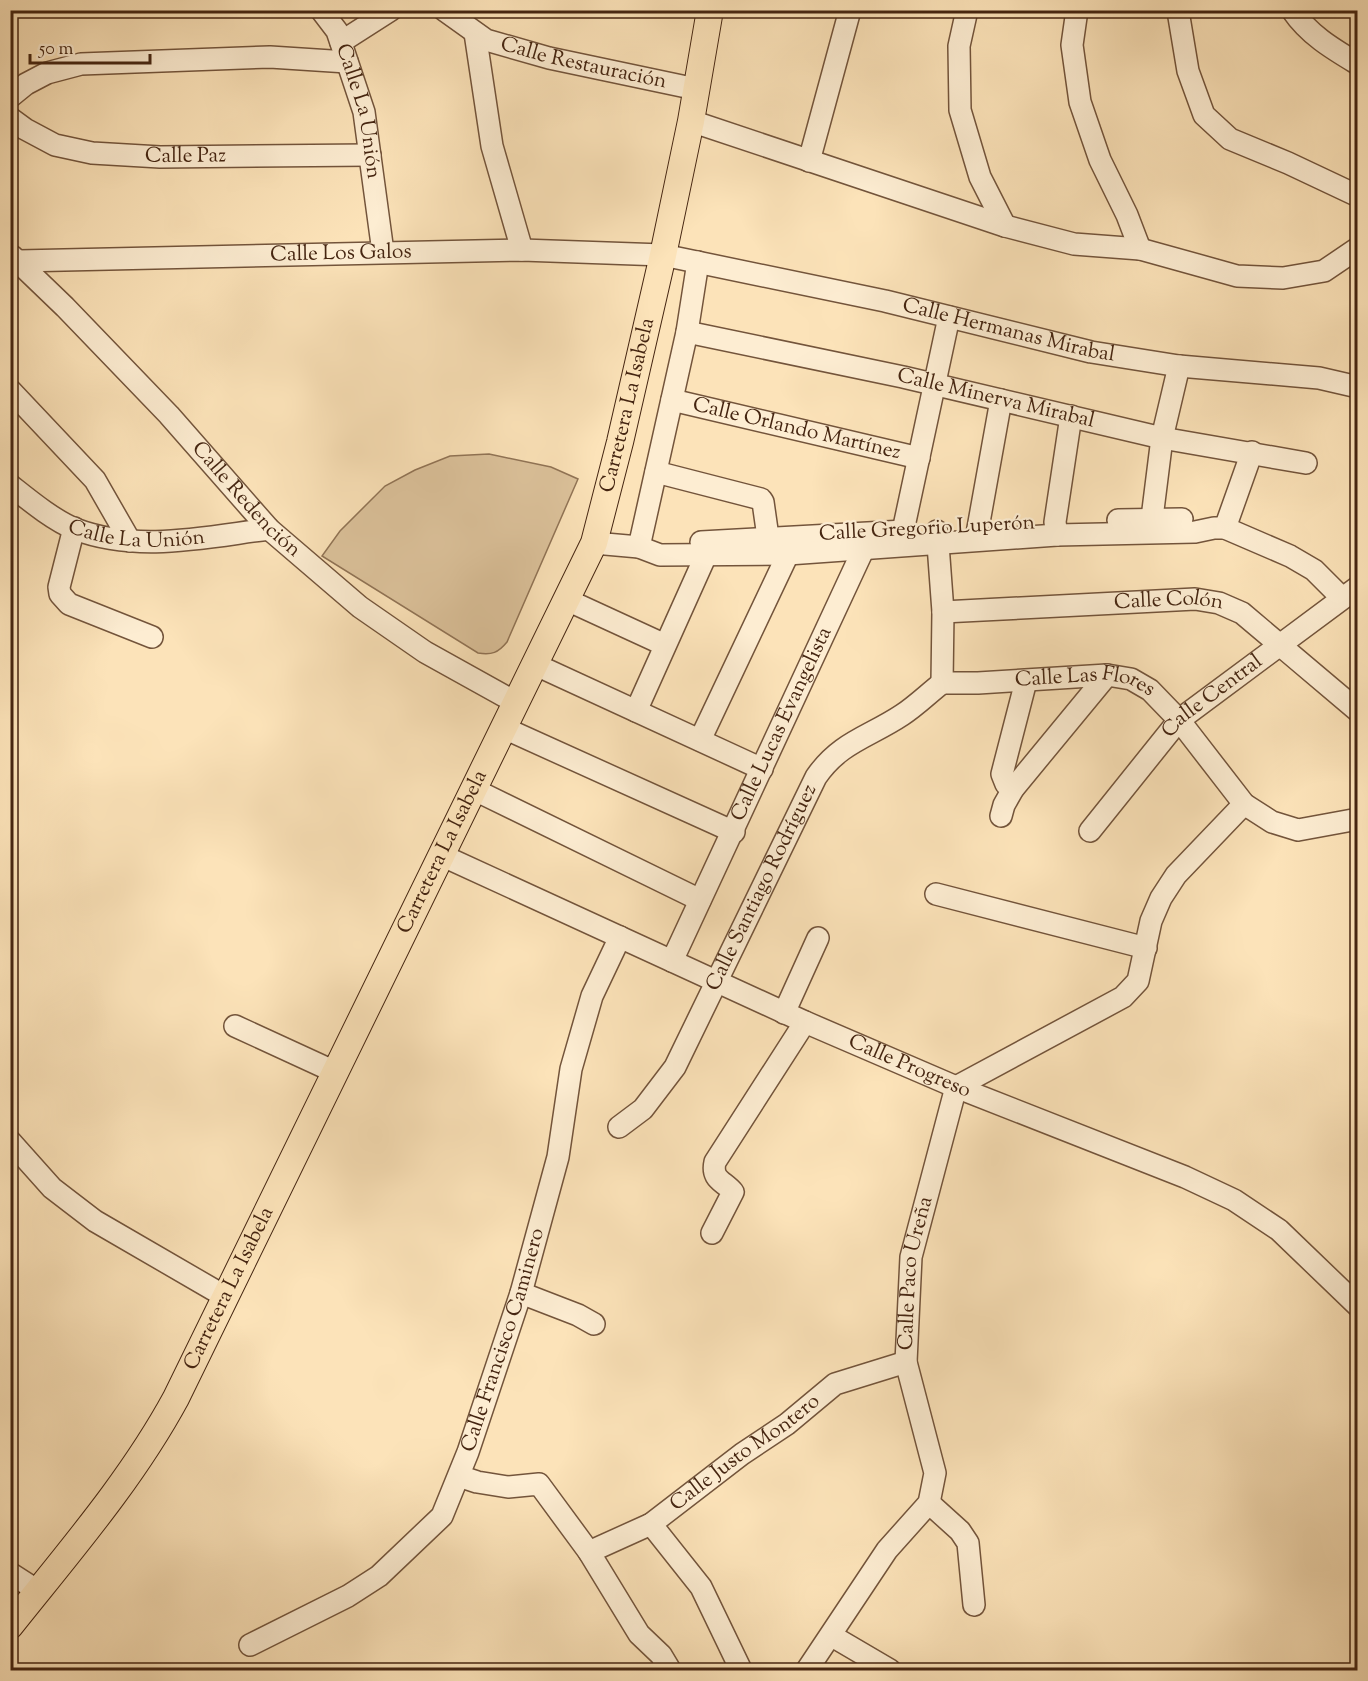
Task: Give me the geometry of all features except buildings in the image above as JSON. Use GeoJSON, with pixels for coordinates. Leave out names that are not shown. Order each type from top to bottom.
{"type":"FeatureCollection","features":[{"type":"Feature","properties":{"kind":"main road","name":"Carretera La Isabela"},"geometry":{"type":"LineString","coordinates":[[10,1626],[151,1441],[194,1366],[594,543],[663,255],[691,121],[710,10]]}},
{"type":"Feature","properties":{"kind":"street","name":"Calle La Unión"},"geometry":{"type":"LineString","coordinates":[[321,10],[337,31],[364,112],[383,252]]}},
{"type":"Feature","properties":{"kind":"street"},"geometry":{"type":"LineString","coordinates":[[10,97],[26,84],[47,73],[81,64],[344,52],[392,10]]}},
{"type":"Feature","properties":{"kind":"street","name":"Calle Restauración"},"geometry":{"type":"LineString","coordinates":[[444,10],[486,40],[549,58],[696,89]]}},
{"type":"Feature","properties":{"kind":"street"},"geometry":{"type":"LineString","coordinates":[[809,161],[850,10]]}},
{"type":"Feature","properties":{"kind":"street"},"geometry":{"type":"LineString","coordinates":[[967,10],[959,46],[960,110],[980,177],[1005,226]]}},
{"type":"Feature","properties":{"kind":"street"},"geometry":{"type":"LineString","coordinates":[[1077,10],[1072,45],[1080,102],[1100,160],[1127,215],[1140,249]]}},
{"type":"Feature","properties":{"kind":"street"},"geometry":{"type":"LineString","coordinates":[[1292,10],[1302,25],[1358,64]]}},
{"type":"Feature","properties":{"kind":"street"},"geometry":{"type":"LineString","coordinates":[[1178,11],[1188,71],[1204,115],[1230,139],[1358,196]]}},
{"type":"Feature","properties":{"kind":"street"},"geometry":{"type":"LineString","coordinates":[[475,33],[492,146],[522,249]]}},
{"type":"Feature","properties":{"kind":"street","name":"Calle Paz"},"geometry":{"type":"LineString","coordinates":[[10,118],[55,145],[92,153],[160,157],[370,155]]}},
{"type":"Feature","properties":{"kind":"street"},"geometry":{"type":"LineString","coordinates":[[691,121],[1005,226],[1074,244],[1140,249],[1237,276],[1283,278],[1324,271],[1358,248]]}},
{"type":"Feature","properties":{"kind":"street","name":"Calle Los Galos"},"geometry":{"type":"LineString","coordinates":[[15,258],[522,249],[663,255]]}},
{"type":"Feature","properties":{"kind":"street","name":"Calle Hermanas Mirabal"},"geometry":{"type":"LineString","coordinates":[[663,255],[885,301],[1091,352],[1179,366],[1319,378],[1358,387]]}},
{"type":"Feature","properties":{"kind":"street","name":"Calle Redención"},"geometry":{"type":"LineString","coordinates":[[15,258],[169,415],[269,529],[360,607],[425,652],[515,702]]}},
{"type":"Feature","properties":{"kind":"street"},"geometry":{"type":"LineString","coordinates":[[639,547],[687,332],[698,262]]}},
{"type":"Feature","properties":{"kind":"street"},"geometry":{"type":"LineString","coordinates":[[903,531],[949,317]]}},
{"type":"Feature","properties":{"kind":"street","name":"Calle Minerva Mirabal"},"geometry":{"type":"LineString","coordinates":[[687,332],[935,385],[1162,438],[1306,463]]}},
{"type":"Feature","properties":{"kind":"street"},"geometry":{"type":"LineString","coordinates":[[1152,518],[1162,438],[1179,366]]}},
{"type":"Feature","properties":{"kind":"street"},"geometry":{"type":"LineString","coordinates":[[10,390],[95,480],[130,541]]}},
{"type":"Feature","properties":{"kind":"street","name":"Calle Orlando Martínez"},"geometry":{"type":"LineString","coordinates":[[672,400],[919,458]]}},
{"type":"Feature","properties":{"kind":"street"},"geometry":{"type":"LineString","coordinates":[[977,533],[1001,400]]}},
{"type":"Feature","properties":{"kind":"street"},"geometry":{"type":"LineString","coordinates":[[1056,528],[1071,417]]}},
{"type":"Feature","properties":{"kind":"street"},"geometry":{"type":"LineString","coordinates":[[1219,528],[1252,452]]}},
{"type":"Feature","properties":{"kind":"street"},"geometry":{"type":"LineString","coordinates":[[656,472],[761,499],[768,537]]}},
{"type":"Feature","properties":{"kind":"street","name":"Calle La Unión"},"geometry":{"type":"LineString","coordinates":[[10,485],[33,503],[74,528],[130,541],[159,543],[269,529]]}},
{"type":"Feature","properties":{"kind":"street"},"geometry":{"type":"LineString","coordinates":[[10,509],[33,503]]}},
{"type":"Feature","properties":{"kind":"street","name":"Calle Gregorio Luperón"},"geometry":{"type":"LineString","coordinates":[[594,543],[639,547],[660,555],[789,554],[864,548],[977,533],[1152,518],[1197,519],[1290,556],[1349,592]]}},
{"type":"Feature","properties":{"kind":"street"},"geometry":{"type":"LineString","coordinates":[[74,528],[59,587],[63,599],[69,604],[152,637]]}},
{"type":"Feature","properties":{"kind":"street","name":"Calle Gregorio Luperón"},"geometry":{"type":"LineString","coordinates":[[1056,528],[1195,532],[1219,528]]}},
{"type":"Feature","properties":{"kind":"street","name":"Calle Gregorio Luperón"},"geometry":{"type":"LineString","coordinates":[[639,547],[663,541],[706,542],[903,531],[938,537]]}},
{"type":"Feature","properties":{"kind":"street"},"geometry":{"type":"LineString","coordinates":[[938,537],[943,612],[942,682]]}},
{"type":"Feature","properties":{"kind":"street","name":"Calle Lucas Evangelista"},"geometry":{"type":"LineString","coordinates":[[672,961],[734,832],[864,548]]}},
{"type":"Feature","properties":{"kind":"street"},"geometry":{"type":"LineString","coordinates":[[700,740],[789,554]]}},
{"type":"Feature","properties":{"kind":"street"},"geometry":{"type":"LineString","coordinates":[[636,711],[706,555]]}},
{"type":"Feature","properties":{"kind":"street","name":"Calle Central"},"geometry":{"type":"LineString","coordinates":[[1090,831],[1179,720],[1349,592]]}},
{"type":"Feature","properties":{"kind":"street"},"geometry":{"type":"LineString","coordinates":[[565,599],[665,645]]}},
{"type":"Feature","properties":{"kind":"street","name":"Calle Colón"},"geometry":{"type":"LineString","coordinates":[[943,612],[1195,599],[1219,603],[1242,613],[1358,711]]}},
{"type":"Feature","properties":{"kind":"street"},"geometry":{"type":"LineString","coordinates":[[534,664],[762,769]]}},
{"type":"Feature","properties":{"kind":"street"},"geometry":{"type":"LineString","coordinates":[[1001,816],[1013,789],[1107,675]]}},
{"type":"Feature","properties":{"kind":"street","name":"Calle Las Flores"},"geometry":{"type":"LineString","coordinates":[[942,682],[978,684],[1107,675],[1131,679],[1150,690],[1179,720],[1244,804],[1272,822],[1298,830],[1358,819]]}},
{"type":"Feature","properties":{"kind":"street"},"geometry":{"type":"LineString","coordinates":[[1013,789],[1006,784],[1002,774],[1026,681]]}},
{"type":"Feature","properties":{"kind":"street","name":"Calle Santiago Rodríguez"},"geometry":{"type":"LineString","coordinates":[[619,1127],[643,1109],[675,1067],[816,777],[827,761],[842,749],[903,715],[942,682]]}},
{"type":"Feature","properties":{"kind":"street"},"geometry":{"type":"LineString","coordinates":[[504,728],[734,832]]}},
{"type":"Feature","properties":{"kind":"street"},"geometry":{"type":"LineString","coordinates":[[474,790],[700,900]]}},
{"type":"Feature","properties":{"kind":"street"},"geometry":{"type":"LineString","coordinates":[[956,1087],[1123,997],[1138,981],[1154,913],[1161,898],[1176,875],[1244,804]]}},
{"type":"Feature","properties":{"kind":"street","name":"Calle Progreso"},"geometry":{"type":"LineString","coordinates":[[441,855],[784,1013],[956,1087],[1185,1177],[1234,1200],[1279,1230],[1358,1306]]}},
{"type":"Feature","properties":{"kind":"street"},"geometry":{"type":"LineString","coordinates":[[936,894],[1146,948]]}},
{"type":"Feature","properties":{"kind":"street","name":"Calle Francisco Caminero"},"geometry":{"type":"LineString","coordinates":[[250,1645],[348,1596],[379,1576],[442,1516],[459,1476],[521,1293],[558,1157],[571,1070],[592,996],[620,937]]}},
{"type":"Feature","properties":{"kind":"street"},"geometry":{"type":"LineString","coordinates":[[784,1013],[818,938]]}},
{"type":"Feature","properties":{"kind":"street"},"geometry":{"type":"LineString","coordinates":[[712,1233],[733,1192],[717,1180],[713,1171],[715,1162],[805,1022]]}},
{"type":"Feature","properties":{"kind":"street"},"geometry":{"type":"LineString","coordinates":[[235,1026],[335,1072]]}},
{"type":"Feature","properties":{"kind":"street","name":"Calle Paco Ureña"},"geometry":{"type":"LineString","coordinates":[[929,1503],[935,1473],[906,1362],[911,1257],[956,1087]]}},
{"type":"Feature","properties":{"kind":"street"},"geometry":{"type":"LineString","coordinates":[[10,1141],[52,1188],[95,1221],[226,1297]]}},
{"type":"Feature","properties":{"kind":"street"},"geometry":{"type":"LineString","coordinates":[[521,1293],[578,1315],[594,1324]]}},
{"type":"Feature","properties":{"kind":"street","name":"Calle Justo Montero"},"geometry":{"type":"LineString","coordinates":[[589,1552],[651,1524],[742,1454],[787,1424],[835,1384],[906,1362]]}},
{"type":"Feature","properties":{"kind":"street"},"geometry":{"type":"LineString","coordinates":[[459,1476],[477,1482],[508,1487],[539,1484],[589,1552],[639,1634],[661,1655],[670,1671]]}},
{"type":"Feature","properties":{"kind":"street"},"geometry":{"type":"LineString","coordinates":[[807,1671],[887,1550],[929,1503],[960,1531],[968,1544],[974,1605]]}},
{"type":"Feature","properties":{"kind":"street"},"geometry":{"type":"LineString","coordinates":[[651,1524],[701,1587],[741,1671]]}},
{"type":"Feature","properties":{"kind":"street"},"geometry":{"type":"LineString","coordinates":[[10,1572],[38,1591]]}},
{"type":"Feature","properties":{"kind":"street"},"geometry":{"type":"LineString","coordinates":[[832,1636],[890,1671]]}},
{"type":"Feature","properties":{"kind":"shaded area"},"geometry":{"type":"Polygon","coordinates":[[[489,454],[551,467],[578,479],[507,642],[498,651],[487,654],[478,653],[322,556],[340,531],[385,486],[415,470],[450,456],[489,454]]]}}]}
